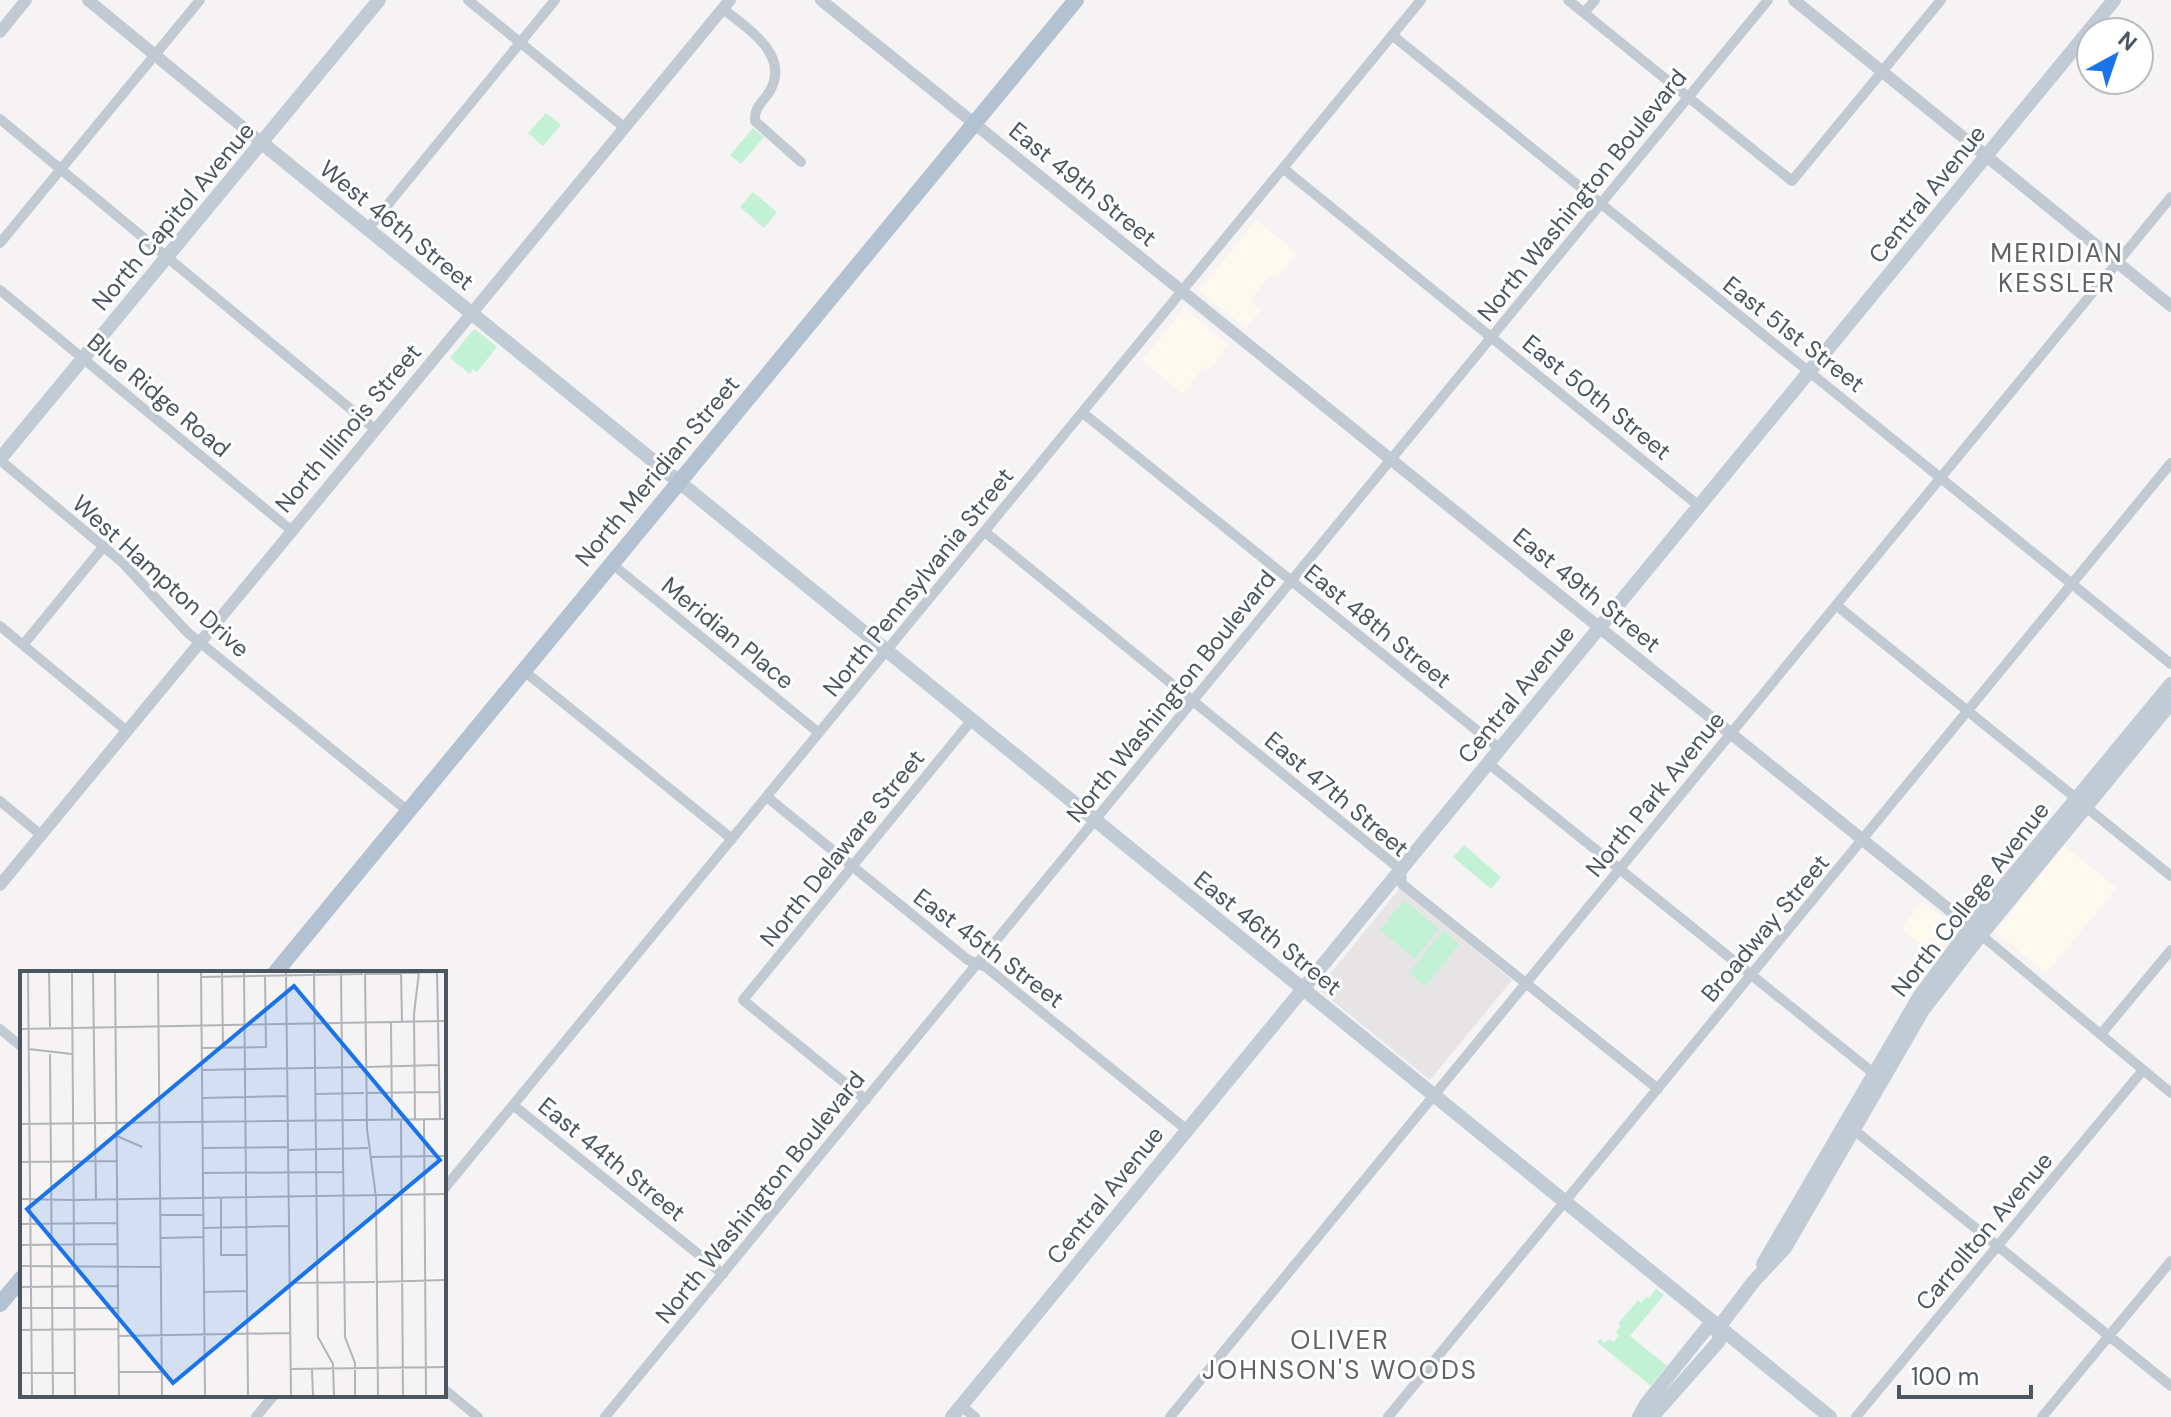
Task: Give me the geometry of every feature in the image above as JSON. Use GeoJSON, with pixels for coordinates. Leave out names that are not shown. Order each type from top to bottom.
{"type":"FeatureCollection","features":[{"type":"Feature","properties":{"kind":"main road","name":"North Capitol Avenue"},"geometry":{"type":"LineString","coordinates":[[0,460],[379,0]]}},
{"type":"Feature","properties":{"kind":"main road","name":"North Meridian Street"},"geometry":{"type":"LineString","coordinates":[[277,971],[1076,0]]}},
{"type":"Feature","properties":{"kind":"main road","name":"Central Avenue"},"geometry":{"type":"LineString","coordinates":[[957,1411],[2114,0]]}},
{"type":"Feature","properties":{"kind":"main road","name":"West 46th Street"},"geometry":{"type":"LineString","coordinates":[[262,143],[679,483]]}},
{"type":"Feature","properties":{"kind":"main road","name":"East 46th Street"},"geometry":{"type":"LineString","coordinates":[[679,483],[1830,1417]]}},
{"type":"Feature","properties":{"kind":"main road","name":"North College Avenue"},"geometry":{"type":"LineString","coordinates":[[1754,1281],[1872,1072],[1919,997],[2081,803],[2171,684]]}},
{"type":"Feature","properties":{"kind":"main road","name":"North College Avenue"},"geometry":{"type":"LineString","coordinates":[[2081,803],[2171,703]]}},
{"type":"Feature","properties":{"kind":"main road","name":"North College Avenue"},"geometry":{"type":"LineString","coordinates":[[1652,1417],[1719,1341],[1719,1327],[1754,1281],[1785,1248],[1923,1010],[1976,931]]}},
{"type":"Feature","properties":{"kind":"main road"},"geometry":{"type":"LineString","coordinates":[[0,1304],[20,1280]]}},
{"type":"Feature","properties":{"kind":"main road","name":"North College Avenue"},"geometry":{"type":"LineString","coordinates":[[1639,1417],[1706,1329],[1719,1327]]}},
{"type":"Feature","properties":{"kind":"street"},"geometry":{"type":"LineString","coordinates":[[0,32],[26,0]]}},
{"type":"Feature","properties":{"kind":"street","name":"West 46th Street"},"geometry":{"type":"LineString","coordinates":[[88,0],[262,143]]}},
{"type":"Feature","properties":{"kind":"street"},"geometry":{"type":"LineString","coordinates":[[0,243],[200,0]]}},
{"type":"Feature","properties":{"kind":"street"},"geometry":{"type":"LineString","coordinates":[[468,0],[625,128]]}},
{"type":"Feature","properties":{"kind":"street"},"geometry":{"type":"LineString","coordinates":[[367,230],[555,0]]}},
{"type":"Feature","properties":{"kind":"street","name":"East 49th Street"},"geometry":{"type":"LineString","coordinates":[[821,0],[1976,931],[2171,1093]]}},
{"type":"Feature","properties":{"kind":"street","name":"North Pennsylvania Street"},"geometry":{"type":"LineString","coordinates":[[446,1187],[1421,0]]}},
{"type":"Feature","properties":{"kind":"street"},"geometry":{"type":"LineString","coordinates":[[1568,0],[1792,181],[1941,0]]}},
{"type":"Feature","properties":{"kind":"street"},"geometry":{"type":"LineString","coordinates":[[1584,13],[1595,0]]}},
{"type":"Feature","properties":{"kind":"street","name":"North Washington Boulevard"},"geometry":{"type":"LineString","coordinates":[[605,1417],[1768,0]]}},
{"type":"Feature","properties":{"kind":"street"},"geometry":{"type":"LineString","coordinates":[[1794,0],[2171,306]]}},
{"type":"Feature","properties":{"kind":"street"},"geometry":{"type":"LineString","coordinates":[[726,5],[771,52],[774,81],[769,93],[755,109],[755,121],[801,162]]}},
{"type":"Feature","properties":{"kind":"street","name":"North Illinois Street"},"geometry":{"type":"LineString","coordinates":[[0,885],[726,5]]}},
{"type":"Feature","properties":{"kind":"street","name":"East 51st Street"},"geometry":{"type":"LineString","coordinates":[[1392,35],[2171,664]]}},
{"type":"Feature","properties":{"kind":"street"},"geometry":{"type":"LineString","coordinates":[[0,119],[376,430]]}},
{"type":"Feature","properties":{"kind":"street","name":"East 50th Street"},"geometry":{"type":"LineString","coordinates":[[1284,169],[1699,506]]}},
{"type":"Feature","properties":{"kind":"street","name":"North Park Avenue"},"geometry":{"type":"LineString","coordinates":[[1170,1417],[2171,197]]}},
{"type":"Feature","properties":{"kind":"street","name":"Blue Ridge Road"},"geometry":{"type":"LineString","coordinates":[[0,290],[292,531]]}},
{"type":"Feature","properties":{"kind":"street","name":"East 48th Street"},"geometry":{"type":"LineString","coordinates":[[1083,413],[1500,749]]}},
{"type":"Feature","properties":{"kind":"street","name":"West Hampton Drive"},"geometry":{"type":"LineString","coordinates":[[0,460],[132,571],[178,624],[408,811]]}},
{"type":"Feature","properties":{"kind":"street","name":"Broadway Street"},"geometry":{"type":"LineString","coordinates":[[1388,1417],[2171,463]]}},
{"type":"Feature","properties":{"kind":"street","name":"East 47th Street"},"geometry":{"type":"LineString","coordinates":[[985,532],[1401,870],[1402,884],[1658,1089]]}},
{"type":"Feature","properties":{"kind":"street"},"geometry":{"type":"LineString","coordinates":[[23,645],[104,546]]}},
{"type":"Feature","properties":{"kind":"street","name":"Meridian Place"},"geometry":{"type":"LineString","coordinates":[[612,564],[819,733]]}},
{"type":"Feature","properties":{"kind":"street"},"geometry":{"type":"LineString","coordinates":[[1836,605],[2171,876]]}},
{"type":"Feature","properties":{"kind":"street"},"geometry":{"type":"LineString","coordinates":[[0,626],[127,731]]}},
{"type":"Feature","properties":{"kind":"street"},"geometry":{"type":"LineString","coordinates":[[524,671],[732,839]]}},
{"type":"Feature","properties":{"kind":"street","name":"North Delaware Street"},"geometry":{"type":"LineString","coordinates":[[866,1100],[743,1000],[971,721]]}},
{"type":"Feature","properties":{"kind":"street"},"geometry":{"type":"LineString","coordinates":[[1488,763],[1872,1072]]}},
{"type":"Feature","properties":{"kind":"street","name":"East 45th Street"},"geometry":{"type":"LineString","coordinates":[[767,797],[968,960],[986,967],[1187,1130]]}},
{"type":"Feature","properties":{"kind":"street"},"geometry":{"type":"LineString","coordinates":[[0,801],[41,835]]}},
{"type":"Feature","properties":{"kind":"street"},"geometry":{"type":"LineString","coordinates":[[2101,1034],[2171,950]]}},
{"type":"Feature","properties":{"kind":"street"},"geometry":{"type":"LineString","coordinates":[[0,1029],[20,1045]]}},
{"type":"Feature","properties":{"kind":"street","name":"Carrollton Avenue"},"geometry":{"type":"LineString","coordinates":[[1856,1417],[2143,1070]]}},
{"type":"Feature","properties":{"kind":"street","name":"East 44th Street"},"geometry":{"type":"LineString","coordinates":[[513,1105],[723,1274]]}},
{"type":"Feature","properties":{"kind":"street"},"geometry":{"type":"LineString","coordinates":[[1854,1130],[2171,1386]]}},
{"type":"Feature","properties":{"kind":"street"},"geometry":{"type":"LineString","coordinates":[[2042,1417],[2171,1261]]}},
{"type":"Feature","properties":{"kind":"street"},"geometry":{"type":"LineString","coordinates":[[446,1391],[478,1417]]}},
{"type":"Feature","properties":{"kind":"street"},"geometry":{"type":"LineString","coordinates":[[256,1417],[272,1397]]}},
{"type":"Feature","properties":{"kind":"street"},"geometry":{"type":"LineString","coordinates":[[957,1411],[975,1417]]}},
{"type":"Feature","properties":{"kind":"shaded area"},"geometry":{"type":"Polygon","coordinates":[[[1256,220],[1297,253],[1278,277],[1272,273],[1250,301],[1261,310],[1246,328],[1199,291],[1256,220]]]}},
{"type":"Feature","properties":{"kind":"shaded area"},"geometry":{"type":"Polygon","coordinates":[[[1185,308],[1228,345],[1209,370],[1204,367],[1184,392],[1180,392],[1142,360],[1185,308]]]}},
{"type":"Feature","properties":{"kind":"shaded area"},"geometry":{"type":"Polygon","coordinates":[[[2062,844],[2117,888],[2044,972],[1996,932],[2062,844]]]}},
{"type":"Feature","properties":{"kind":"shaded area"},"geometry":{"type":"Polygon","coordinates":[[[1400,888],[1512,980],[1430,1080],[1318,989],[1400,888]]]}},
{"type":"Feature","properties":{"kind":"shaded area"},"geometry":{"type":"Polygon","coordinates":[[[1923,901],[1957,928],[1936,956],[1901,928],[1923,901]]]}},
{"type":"Feature","properties":{"kind":"green space"},"geometry":{"type":"Polygon","coordinates":[[[546,113],[561,125],[543,146],[528,133],[546,113]]]}},
{"type":"Feature","properties":{"kind":"green space"},"geometry":{"type":"Polygon","coordinates":[[[753,128],[764,137],[741,164],[730,155],[753,128]]]}},
{"type":"Feature","properties":{"kind":"green space"},"geometry":{"type":"Polygon","coordinates":[[[753,192],[777,212],[764,228],[740,207],[753,192]]]}},
{"type":"Feature","properties":{"kind":"green space"},"geometry":{"type":"Polygon","coordinates":[[[473,330],[497,347],[477,372],[473,369],[470,374],[450,358],[473,330]]]}},
{"type":"Feature","properties":{"kind":"green space"},"geometry":{"type":"Polygon","coordinates":[[[1464,845],[1501,877],[1491,889],[1453,857],[1464,845]]]}},
{"type":"Feature","properties":{"kind":"green space"},"geometry":{"type":"Polygon","coordinates":[[[1404,900],[1439,929],[1415,959],[1380,930],[1404,900]]]}},
{"type":"Feature","properties":{"kind":"green space"},"geometry":{"type":"Polygon","coordinates":[[[1443,930],[1459,944],[1426,986],[1409,973],[1443,930]]]}},
{"type":"Feature","properties":{"kind":"green space"},"geometry":{"type":"Polygon","coordinates":[[[1656,1289],[1664,1295],[1630,1336],[1667,1366],[1651,1386],[1597,1342],[1600,1339],[1605,1343],[1609,1339],[1614,1342],[1621,1326],[1618,1324],[1638,1300],[1641,1303],[1656,1289]]]}},
{"type":"Feature","properties":{"kind":"district","name":"MERIDIAN KESSLER"},"geometry":{"type":"Point","coordinates":[2057,268]}},
{"type":"Feature","properties":{"kind":"district","name":"OLIVER JOHNSON'S WOODS"},"geometry":{"type":"Point","coordinates":[1340,1355]}}]}
